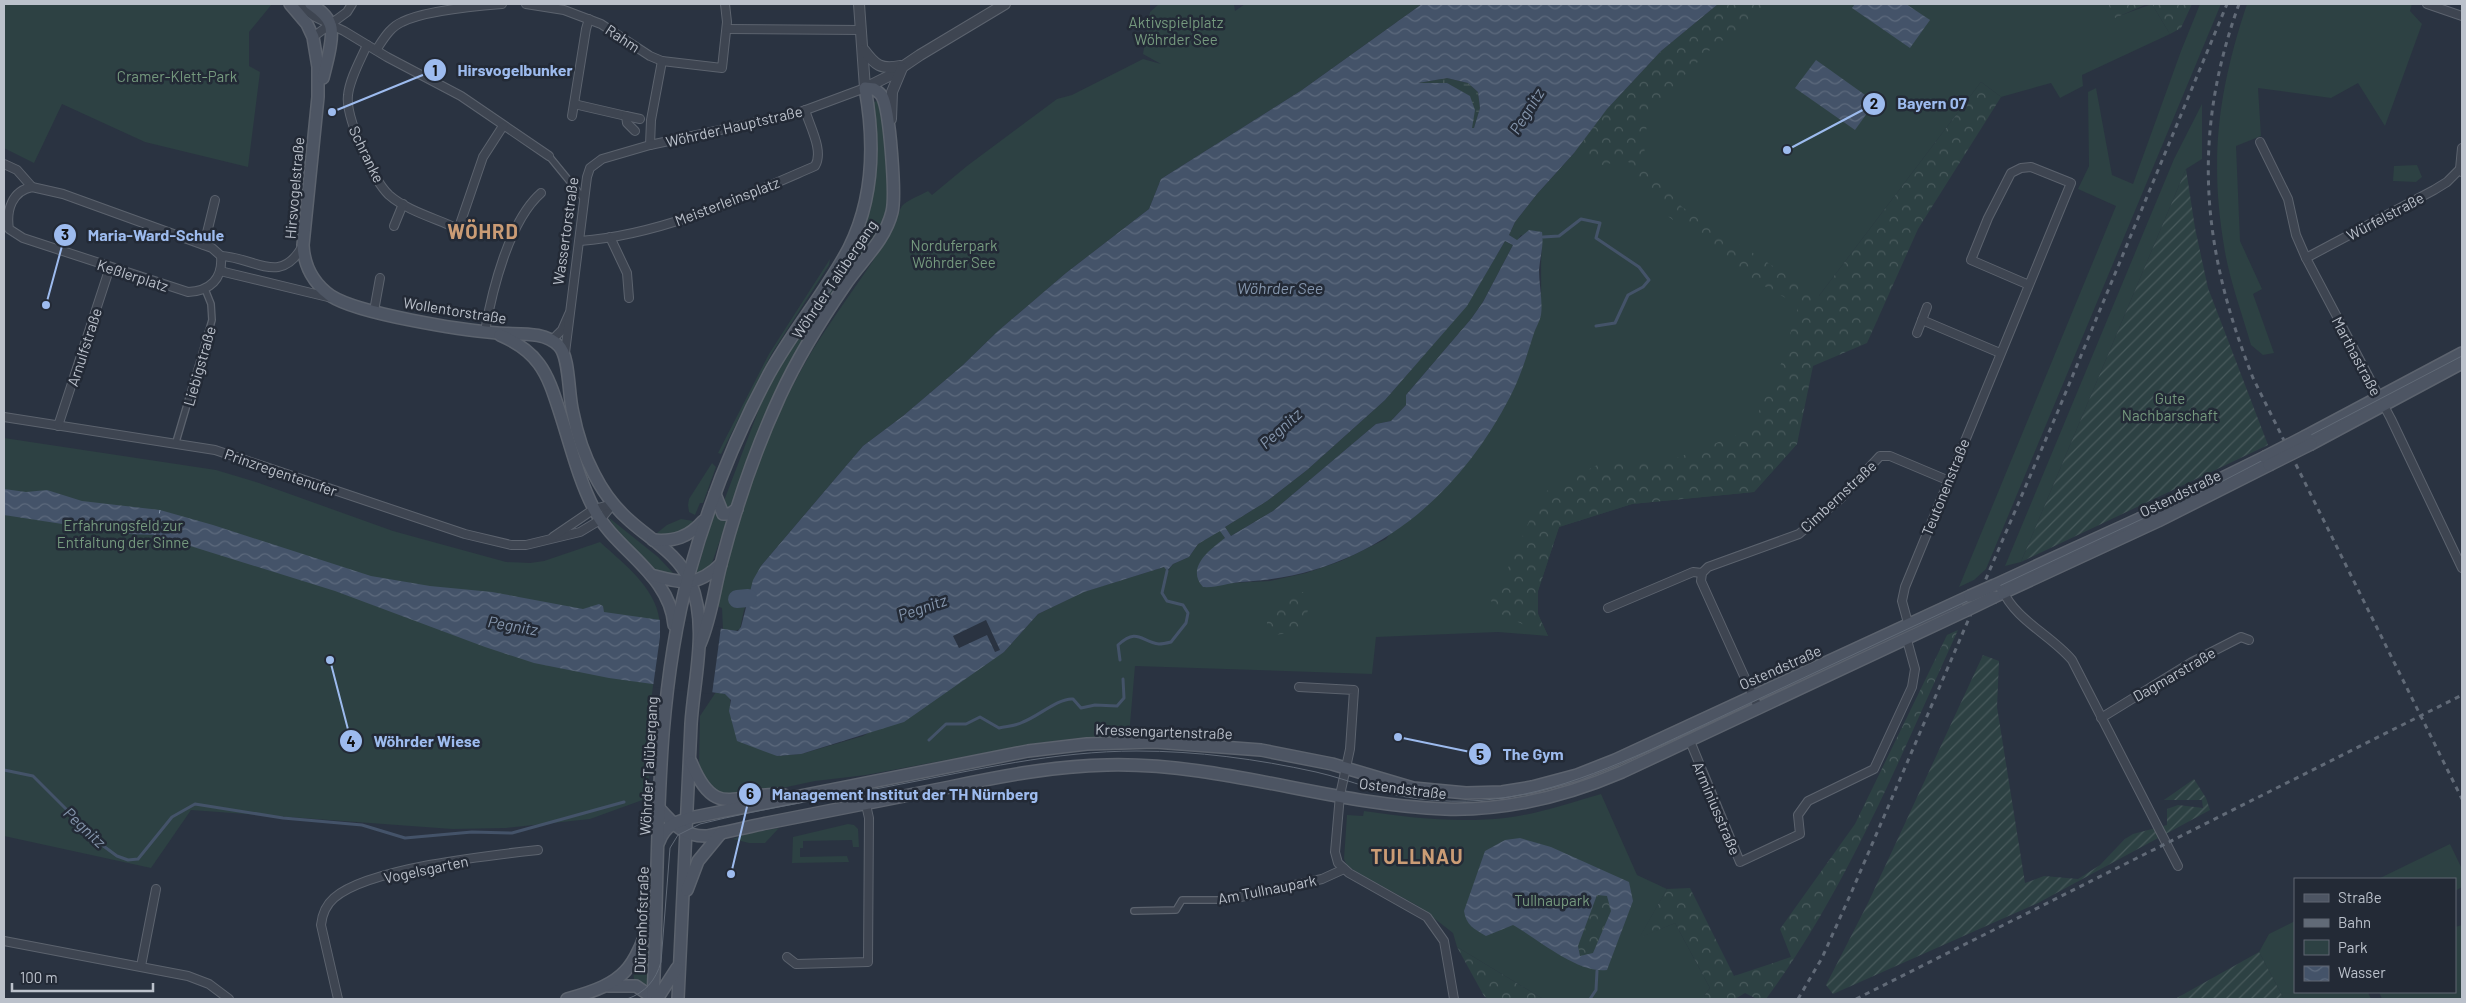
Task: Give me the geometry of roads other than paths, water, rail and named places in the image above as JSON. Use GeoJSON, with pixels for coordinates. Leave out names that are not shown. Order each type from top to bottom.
{"type":"FeatureCollection","features":[{"type":"Feature","properties":{"kind":"main road"},"geometry":{"type":"LineString","coordinates":[[290,4],[307,24],[314,37]]}},
{"type":"Feature","properties":{"kind":"main road"},"geometry":{"type":"LineString","coordinates":[[311,4],[323,13],[331,25]]}},
{"type":"Feature","properties":{"kind":"main road","name":"Hirsvogelstraße"},"geometry":{"type":"LineString","coordinates":[[318,97],[330,44],[331,25]]}},
{"type":"Feature","properties":{"kind":"main road","name":"Hirsvogelstraße"},"geometry":{"type":"LineString","coordinates":[[314,37],[318,60],[318,97],[303,246],[305,261],[311,274],[322,288],[337,299]]}},
{"type":"Feature","properties":{"kind":"main road","name":"Wöhrder Talübergang"},"geometry":{"type":"LineString","coordinates":[[658,844],[658,807],[667,689],[676,620],[706,518],[715,494],[769,375],[845,255],[858,226],[870,178],[871,130],[865,88],[877,90],[884,98],[890,140],[894,197],[890,218],[883,235],[846,283],[817,328],[781,393],[756,451],[703,624]]}},
{"type":"Feature","properties":{"kind":"main road"},"geometry":{"type":"LineString","coordinates":[[845,255],[850,264],[846,283]]}},
{"type":"Feature","properties":{"kind":"main road","name":"Wollentorstraße"},"geometry":{"type":"LineString","coordinates":[[337,299],[374,311],[485,331],[516,333],[552,340]]}},
{"type":"Feature","properties":{"kind":"main road"},"geometry":{"type":"LineString","coordinates":[[498,333],[513,340],[530,354],[543,370],[553,391],[577,467],[594,509],[618,543],[651,575],[667,598],[676,620]]}},
{"type":"Feature","properties":{"kind":"main road"},"geometry":{"type":"LineString","coordinates":[[552,340],[565,353]]}},
{"type":"Feature","properties":{"kind":"main road","name":"Wassertorstraße"},"geometry":{"type":"LineString","coordinates":[[565,353],[568,388],[575,422],[587,458],[599,484],[613,504],[677,560],[689,581]]}},
{"type":"Feature","properties":{"kind":"main road","name":"Ostendstraße"},"geometry":{"type":"LineString","coordinates":[[1340,795],[1383,803],[1444,809],[1489,808],[1526,803],[1598,782],[1907,640],[1965,611],[1998,590],[2158,521],[2381,401],[2462,353]]}},
{"type":"Feature","properties":{"kind":"main road","name":"Ostendstraße"},"geometry":{"type":"LineString","coordinates":[[2381,401],[2462,363]]}},
{"type":"Feature","properties":{"kind":"main road"},"geometry":{"type":"LineString","coordinates":[[553,391],[568,388]]}},
{"type":"Feature","properties":{"kind":"main road"},"geometry":{"type":"LineString","coordinates":[[715,494],[723,514],[730,514],[737,509]]}},
{"type":"Feature","properties":{"kind":"main road"},"geometry":{"type":"LineString","coordinates":[[653,540],[669,541],[684,537],[706,518]]}},
{"type":"Feature","properties":{"kind":"main road"},"geometry":{"type":"LineString","coordinates":[[651,575],[689,581],[704,578],[721,564]]}},
{"type":"Feature","properties":{"kind":"main road"},"geometry":{"type":"LineString","coordinates":[[678,999],[694,693],[703,624],[689,581]]}},
{"type":"Feature","properties":{"kind":"main road","name":"Ostendstraße"},"geometry":{"type":"LineString","coordinates":[[1346,768],[1399,785],[1422,789],[1479,793],[1517,790],[1560,780],[1601,766],[1970,596],[1998,590]]}},
{"type":"Feature","properties":{"kind":"main road"},"geometry":{"type":"LineString","coordinates":[[1907,640],[1908,623]]}},
{"type":"Feature","properties":{"kind":"main road","name":"Kressengartenstraße"},"geometry":{"type":"LineString","coordinates":[[672,824],[686,819],[861,783],[1042,749],[1087,744],[1135,742],[1253,749],[1346,768]]}},
{"type":"Feature","properties":{"kind":"main road","name":"Kressengartenstraße"},"geometry":{"type":"LineString","coordinates":[[690,760],[704,788],[718,798],[732,800],[767,793],[796,797]]}},
{"type":"Feature","properties":{"kind":"main road"},"geometry":{"type":"LineString","coordinates":[[658,807],[672,824],[686,833],[698,836],[1034,771],[1123,764],[1205,770],[1340,795]]}},
{"type":"Feature","properties":{"kind":"main road"},"geometry":{"type":"LineString","coordinates":[[658,844],[663,834],[672,824]]}},
{"type":"Feature","properties":{"kind":"main road"},"geometry":{"type":"LineString","coordinates":[[683,901],[698,861],[721,833]]}},
{"type":"Feature","properties":{"kind":"main road","name":"Dürrenhofstraße"},"geometry":{"type":"LineString","coordinates":[[655,999],[658,844]]}},
{"type":"Feature","properties":{"kind":"main road"},"geometry":{"type":"LineString","coordinates":[[567,999],[606,986],[624,973],[637,958],[658,900]]}},
{"type":"Feature","properties":{"kind":"main road"},"geometry":{"type":"LineString","coordinates":[[655,999],[669,984],[679,965]]}},
{"type":"Feature","properties":{"kind":"main road","name":"Dürrenhofstraße"},"geometry":{"type":"LineString","coordinates":[[606,986],[636,986],[655,999]]}},
{"type":"Feature","properties":{"kind":"street"},"geometry":{"type":"LineString","coordinates":[[297,4],[331,25],[461,96],[549,156],[584,200]]}},
{"type":"Feature","properties":{"kind":"street"},"geometry":{"type":"LineString","coordinates":[[314,37],[320,30],[331,25],[347,12],[352,4]]}},
{"type":"Feature","properties":{"kind":"street"},"geometry":{"type":"LineString","coordinates":[[376,50],[392,29],[402,22],[453,10],[502,4]]}},
{"type":"Feature","properties":{"kind":"street","name":"Rahm"},"geometry":{"type":"LineString","coordinates":[[526,4],[559,9],[589,19],[612,30],[650,56],[662,61],[722,68],[727,29]]}},
{"type":"Feature","properties":{"kind":"street"},"geometry":{"type":"LineString","coordinates":[[724,4],[727,29],[862,30]]}},
{"type":"Feature","properties":{"kind":"street"},"geometry":{"type":"LineString","coordinates":[[859,4],[864,50],[862,61],[865,88],[889,76],[1005,4]]}},
{"type":"Feature","properties":{"kind":"street"},"geometry":{"type":"LineString","coordinates":[[2428,4],[2462,16]]}},
{"type":"Feature","properties":{"kind":"street"},"geometry":{"type":"LineString","coordinates":[[572,116],[589,19]]}},
{"type":"Feature","properties":{"kind":"street","name":"Schranke"},"geometry":{"type":"LineString","coordinates":[[367,45],[349,88],[347,105],[350,119],[362,148],[384,189],[404,204],[454,227],[459,227],[483,157],[503,126]]}},
{"type":"Feature","properties":{"kind":"street"},"geometry":{"type":"LineString","coordinates":[[864,50],[874,64],[881,67],[888,68],[904,65]]}},
{"type":"Feature","properties":{"kind":"street"},"geometry":{"type":"LineString","coordinates":[[650,144],[651,120],[662,61]]}},
{"type":"Feature","properties":{"kind":"street"},"geometry":{"type":"LineString","coordinates":[[890,140],[892,92],[904,65]]}},
{"type":"Feature","properties":{"kind":"street","name":"Wöhrder Hauptstraße"},"geometry":{"type":"LineString","coordinates":[[602,159],[650,144],[805,110],[865,88]]}},
{"type":"Feature","properties":{"kind":"street"},"geometry":{"type":"LineString","coordinates":[[574,104],[640,119]]}},
{"type":"Feature","properties":{"kind":"street","name":"Meisterleinsplatz"},"geometry":{"type":"LineString","coordinates":[[580,241],[610,238],[672,222],[705,211],[815,166],[818,159],[818,150],[805,110]]}},
{"type":"Feature","properties":{"kind":"street"},"geometry":{"type":"LineString","coordinates":[[626,116],[627,123],[635,132]]}},
{"type":"Feature","properties":{"kind":"street","name":"Marthastraße"},"geometry":{"type":"LineString","coordinates":[[2260,142],[2288,199],[2296,235],[2306,258],[2381,401],[2462,568]]}},
{"type":"Feature","properties":{"kind":"street"},"geometry":{"type":"LineString","coordinates":[[2461,170],[2462,148]]}},
{"type":"Feature","properties":{"kind":"street","name":"Wassertorstraße"},"geometry":{"type":"LineString","coordinates":[[565,353],[568,341],[568,314],[580,241],[588,172],[602,159]]}},
{"type":"Feature","properties":{"kind":"street"},"geometry":{"type":"LineString","coordinates":[[4,164],[17,170],[32,187],[63,194],[217,251],[221,256],[220,271],[216,280],[205,289]]}},
{"type":"Feature","properties":{"kind":"street","name":"Teutonenstraße"},"geometry":{"type":"LineString","coordinates":[[1908,623],[1902,595],[1947,480],[2029,285],[2071,183],[2031,167],[2021,168],[2011,173],[1988,218],[1971,260],[2029,285]]}},
{"type":"Feature","properties":{"kind":"street","name":"Würfelstraße"},"geometry":{"type":"LineString","coordinates":[[2306,258],[2434,190],[2461,170]]}},
{"type":"Feature","properties":{"kind":"street","name":"Keßlerplatz"},"geometry":{"type":"LineString","coordinates":[[32,187],[24,189],[12,202],[8,210],[6,229],[23,238],[188,292],[205,289]]}},
{"type":"Feature","properties":{"kind":"street"},"geometry":{"type":"LineString","coordinates":[[485,331],[498,272],[531,202],[541,193]]}},
{"type":"Feature","properties":{"kind":"street"},"geometry":{"type":"LineString","coordinates":[[204,245],[215,200]]}},
{"type":"Feature","properties":{"kind":"street"},"geometry":{"type":"LineString","coordinates":[[394,226],[404,204]]}},
{"type":"Feature","properties":{"kind":"street"},"geometry":{"type":"LineString","coordinates":[[610,238],[626,273],[629,298]]}},
{"type":"Feature","properties":{"kind":"street"},"geometry":{"type":"LineString","coordinates":[[221,256],[232,256],[269,268],[277,268],[293,260],[303,246]]}},
{"type":"Feature","properties":{"kind":"street","name":"Arnulfstraße"},"geometry":{"type":"LineString","coordinates":[[58,426],[110,267]]}},
{"type":"Feature","properties":{"kind":"street"},"geometry":{"type":"LineString","coordinates":[[220,271],[337,299]]}},
{"type":"Feature","properties":{"kind":"street"},"geometry":{"type":"LineString","coordinates":[[374,311],[380,278]]}},
{"type":"Feature","properties":{"kind":"street","name":"Liebigstraße"},"geometry":{"type":"LineString","coordinates":[[176,442],[212,320],[210,304],[205,289]]}},
{"type":"Feature","properties":{"kind":"street"},"geometry":{"type":"LineString","coordinates":[[1916,333],[1927,307]]}},
{"type":"Feature","properties":{"kind":"street","name":"Wassertorstraße"},"geometry":{"type":"LineString","coordinates":[[552,340],[562,330],[568,314]]}},
{"type":"Feature","properties":{"kind":"street"},"geometry":{"type":"LineString","coordinates":[[1922,320],[2000,353]]}},
{"type":"Feature","properties":{"kind":"street","name":"Prinzregentenufer"},"geometry":{"type":"LineString","coordinates":[[4,417],[176,442],[215,450],[489,542],[526,546],[580,532],[600,520],[613,504]]}},
{"type":"Feature","properties":{"kind":"street","name":"Cimbernstraße"},"geometry":{"type":"LineString","coordinates":[[1608,608],[1693,572],[1702,573],[1708,567],[1798,534],[1840,499],[1880,456],[1890,456],[1947,480]]}},
{"type":"Feature","properties":{"kind":"street","name":"Prinzregentenufer"},"geometry":{"type":"LineString","coordinates":[[551,538],[594,509],[613,504]]}},
{"type":"Feature","properties":{"kind":"street"},"geometry":{"type":"LineString","coordinates":[[1702,573],[1701,581],[1759,709]]}},
{"type":"Feature","properties":{"kind":"street"},"geometry":{"type":"LineString","coordinates":[[1998,590],[2012,606],[2064,650],[2072,660],[2178,866]]}},
{"type":"Feature","properties":{"kind":"street","name":"Dagmarstraße"},"geometry":{"type":"LineString","coordinates":[[2101,718],[2192,662],[2241,637],[2249,640]]}},
{"type":"Feature","properties":{"kind":"street","name":"Arminiusstraße"},"geometry":{"type":"LineString","coordinates":[[1690,741],[1740,862],[1800,834],[1798,815],[1808,801],[1874,769],[1912,687],[1915,669],[1907,640]]}},
{"type":"Feature","properties":{"kind":"street"},"geometry":{"type":"LineString","coordinates":[[1299,687],[1354,690],[1351,744],[1346,768]]}},
{"type":"Feature","properties":{"kind":"street","name":"Ostendstraße"},"geometry":{"type":"LineString","coordinates":[[1340,795],[1346,768]]}},
{"type":"Feature","properties":{"kind":"street"},"geometry":{"type":"LineString","coordinates":[[787,957],[796,964],[868,962],[869,831],[867,804],[861,783]]}},
{"type":"Feature","properties":{"kind":"street"},"geometry":{"type":"LineString","coordinates":[[1340,795],[1335,852],[1338,863],[1344,869],[1427,918],[1444,941],[1454,999]]}},
{"type":"Feature","properties":{"kind":"street","name":"Vogelsgarten"},"geometry":{"type":"LineString","coordinates":[[338,999],[321,925],[322,916],[334,898],[348,889],[401,871],[538,850]]}},
{"type":"Feature","properties":{"kind":"street","name":"Am Tullnaupark"},"geometry":{"type":"LineString","coordinates":[[1134,911],[1176,910],[1182,900],[1227,900],[1322,879],[1344,869]]}},
{"type":"Feature","properties":{"kind":"street"},"geometry":{"type":"LineString","coordinates":[[141,966],[156,889]]}},
{"type":"Feature","properties":{"kind":"street"},"geometry":{"type":"LineString","coordinates":[[4,941],[141,966],[198,979],[229,999]]}},
{"type":"Feature","properties":{"kind":"water","name":"Wöhrder See"},"geometry":{"type":"Polygon","coordinates":[[[1422,4],[1718,4],[1661,51],[1607,109],[1574,153],[1515,222],[1509,235],[1517,240],[1529,230],[1542,232],[1539,270],[1542,304],[1540,317],[1514,389],[1488,435],[1462,470],[1433,501],[1400,527],[1365,549],[1326,566],[1285,577],[1203,587],[1198,580],[1198,566],[1207,553],[1225,538],[1220,531],[1198,544],[1189,557],[1173,564],[1167,571],[1164,567],[1084,592],[1038,614],[1004,652],[904,722],[801,754],[777,756],[737,741],[729,711],[731,700],[725,694],[609,678],[534,663],[485,647],[335,591],[155,535],[127,534],[4,515],[4,489],[26,492],[47,490],[82,501],[160,510],[213,525],[371,576],[430,586],[492,592],[583,609],[599,604],[603,606],[604,612],[738,631],[741,627],[753,580],[761,566],[863,446],[903,416],[963,365],[998,331],[1066,273],[1149,209],[1161,179],[1302,90],[1422,4]],[[1447,78],[1418,83],[1447,83],[1470,96],[1475,110],[1472,128],[1474,128],[1480,108],[1478,92],[1468,83],[1447,78]],[[1505,241],[1467,306],[1385,400],[1307,470],[1267,501],[1225,527],[1231,536],[1273,511],[1376,424],[1391,421],[1406,405],[1406,395],[1471,319],[1483,302],[1513,245],[1505,241]]]}},
{"type":"Feature","properties":{"kind":"water"},"geometry":{"type":"Polygon","coordinates":[[[1855,4],[1906,4],[1930,20],[1910,48],[1852,8],[1855,4]]]}},
{"type":"Feature","properties":{"kind":"water"},"geometry":{"type":"Polygon","coordinates":[[[1816,60],[1875,102],[1855,130],[1795,88],[1816,60]]]}},
{"type":"Feature","properties":{"kind":"water"},"geometry":{"type":"Polygon","coordinates":[[[1520,838],[1551,847],[1629,882],[1633,901],[1607,970],[1584,967],[1571,961],[1513,925],[1486,936],[1474,929],[1469,923],[1464,911],[1485,851],[1505,840],[1520,838]],[[1597,895],[1578,946],[1580,956],[1593,953],[1611,911],[1607,896],[1597,895]]]}},
{"type":"Feature","properties":{"kind":"waterway"},"geometry":{"type":"LineString","coordinates":[[1543,237],[1559,236],[1581,219],[1600,223],[1596,238],[1639,267],[1649,280],[1643,287],[1628,295],[1615,323],[1596,326]]}},
{"type":"Feature","properties":{"kind":"waterway"},"geometry":{"type":"LineString","coordinates":[[1120,660],[1118,645],[1130,637],[1135,636],[1159,644],[1171,642],[1186,623],[1188,613],[1183,605],[1167,601],[1162,593],[1167,571]]}},
{"type":"Feature","properties":{"kind":"waterway"},"geometry":{"type":"LineString","coordinates":[[737,599],[748,598]]}},
{"type":"Feature","properties":{"kind":"waterway"},"geometry":{"type":"LineString","coordinates":[[929,740],[946,724],[966,724],[980,717],[999,728],[1011,726],[1029,719],[1067,699],[1073,699],[1081,708],[1095,705],[1117,706],[1124,698],[1123,679]]}},
{"type":"Feature","properties":{"kind":"waterway","name":"Pegnitz"},"geometry":{"type":"LineString","coordinates":[[4,770],[33,776],[102,845],[117,856],[128,860],[138,859],[172,817],[195,804],[283,818],[362,825],[405,838],[472,832],[512,833],[624,802]]}},
{"type":"Feature","properties":{"kind":"waterway"},"geometry":{"type":"LineString","coordinates":[[1590,999],[1596,990],[1597,971]]}},
{"type":"Feature","properties":{"kind":"tram line"},"geometry":{"type":"LineString","coordinates":[[627,999],[649,985],[656,975],[661,962],[670,848],[678,835],[700,824],[773,808],[986,768],[1046,758],[1106,752],[1182,752],[1272,763],[1329,775],[1380,791],[1420,799],[1481,800],[1510,797],[1538,791],[1594,773],[1650,750],[2223,481],[2462,356]]}},
{"type":"Feature","properties":{"kind":"railway"},"geometry":{"type":"LineString","coordinates":[[1798,999],[1822,958],[1852,891],[2058,411],[2227,4]]}},
{"type":"Feature","properties":{"kind":"railway"},"geometry":{"type":"LineString","coordinates":[[2239,4],[2224,53],[2214,100],[2209,147],[2209,192],[2214,238],[2223,284],[2236,330],[2253,378],[2462,799]]}},
{"type":"Feature","properties":{"kind":"railway"},"geometry":{"type":"LineString","coordinates":[[1856,999],[2462,695]]}},
{"type":"Feature","properties":{"kind":"place","name":"Hirsvogelbunker"},"geometry":{"type":"Point","coordinates":[332,112]}},
{"type":"Feature","properties":{"kind":"place","name":"Bayern 07"},"geometry":{"type":"Point","coordinates":[1787,150]}},
{"type":"Feature","properties":{"kind":"place","name":"Maria-Ward-Schule"},"geometry":{"type":"Point","coordinates":[46,305]}},
{"type":"Feature","properties":{"kind":"place","name":"Wöhrder Wiese"},"geometry":{"type":"Point","coordinates":[330,660]}},
{"type":"Feature","properties":{"kind":"place","name":"The Gym"},"geometry":{"type":"Point","coordinates":[1398,737]}},
{"type":"Feature","properties":{"kind":"place","name":"Management Institut der TH Nürnberg"},"geometry":{"type":"Point","coordinates":[731,874]}},
{"type":"Feature","properties":{"kind":"district","name":"WÖHRD"},"geometry":{"type":"Point","coordinates":[483,231]}},
{"type":"Feature","properties":{"kind":"district","name":"TULLNAU"},"geometry":{"type":"Point","coordinates":[1417,856]}},
{"type":"Feature","properties":{"kind":"park label","name":"Aktivspielplatz Wöhrder See"},"geometry":{"type":"Point","coordinates":[1176,30]}},
{"type":"Feature","properties":{"kind":"park label","name":"Cramer-Klett-Park"},"geometry":{"type":"Point","coordinates":[177,76]}},
{"type":"Feature","properties":{"kind":"park label","name":"Norduferpark Wöhrder See"},"geometry":{"type":"Point","coordinates":[954,254]}},
{"type":"Feature","properties":{"kind":"park label","name":"Gute Nachbarschaft"},"geometry":{"type":"Point","coordinates":[2170,406]}},
{"type":"Feature","properties":{"kind":"park label","name":"Erfahrungsfeld zur Entfaltung der Sinne"},"geometry":{"type":"Point","coordinates":[123,534]}},
{"type":"Feature","properties":{"kind":"park label","name":"Tullnaupark"},"geometry":{"type":"Point","coordinates":[1552,900]}}]}
